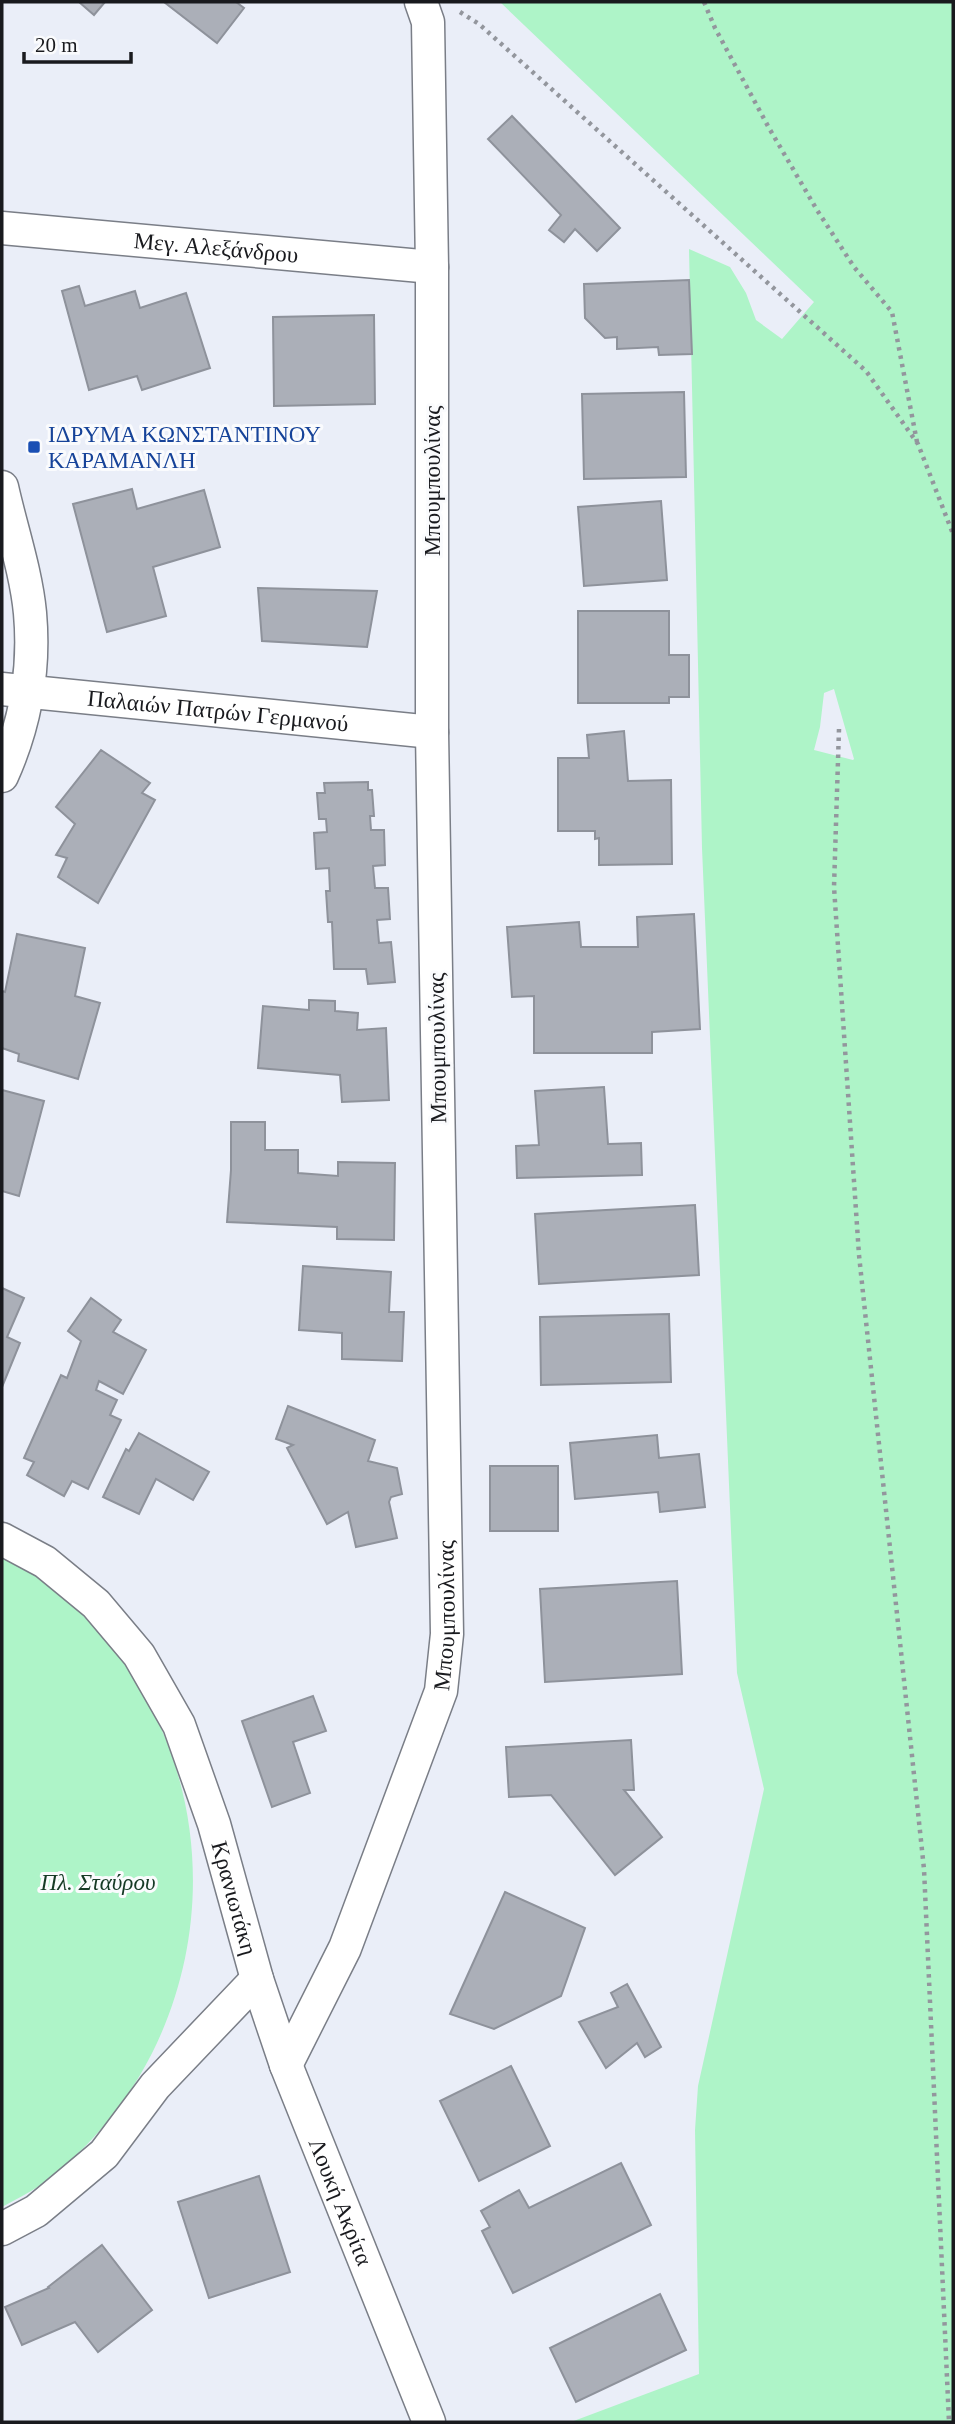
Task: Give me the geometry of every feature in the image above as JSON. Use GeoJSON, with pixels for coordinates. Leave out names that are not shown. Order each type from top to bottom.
{"type":"FeatureCollection","features":[{"type":"Feature","properties":{"kind":"street","name":"Μπουμπουλίνας"},"geometry":{"type":"LineString","coordinates":[[286,2065],[345,1948],[441,1691],[447,1634],[432,732],[432,267],[428,22],[435,4]]}},
{"type":"Feature","properties":{"kind":"street","name":"Μεγ. Αλεξάνδρου"},"geometry":{"type":"LineString","coordinates":[[2,228],[432,267]]}},
{"type":"Feature","properties":{"kind":"street"},"geometry":{"type":"LineString","coordinates":[[2,487],[29,611],[31,645],[15,690],[13,750],[2,776]]}},
{"type":"Feature","properties":{"kind":"street","name":"Παλαιών Πατρών Γερμανού"},"geometry":{"type":"LineString","coordinates":[[15,690],[432,732]]}},
{"type":"Feature","properties":{"kind":"street","name":"Κρανιωτάκη"},"geometry":{"type":"LineString","coordinates":[[2,1539],[45,1562],[96,1604],[146,1667],[179,1725],[214,1824],[257,1979],[155,2086],[104,2154],[37,2211],[2,2229]]}},
{"type":"Feature","properties":{"kind":"street","name":"Λουκή Ακρίτα"},"geometry":{"type":"LineString","coordinates":[[257,1979],[286,2065],[429,2422]]}},
{"type":"Feature","properties":{"kind":"path"},"geometry":{"type":"LineString","coordinates":[[704,2],[715,28],[769,128],[817,210],[855,267],[892,312],[918,444],[953,534]]}},
{"type":"Feature","properties":{"kind":"path"},"geometry":{"type":"LineString","coordinates":[[435,4],[461,12],[479,24],[866,371],[918,444]]}},
{"type":"Feature","properties":{"kind":"path"},"geometry":{"type":"LineString","coordinates":[[839,729],[834,887],[836,928],[859,1255],[923,1869],[949,2422]]}},
{"type":"Feature","properties":{"kind":"green space"},"geometry":{"type":"Polygon","coordinates":[[[500,2],[953,2],[953,2422],[571,2422],[699,2374],[695,2130],[698,2086],[764,1789],[737,1673],[702,848],[689,249],[730,267],[746,293],[756,320],[782,339],[814,302],[500,2]],[[834,689],[824,693],[814,750],[854,759],[834,689]]]}},
{"type":"Feature","properties":{"kind":"green space","name":"Πλ. Σταύρου"},"geometry":{"type":"Polygon","coordinates":[[[2,1556],[52,1587],[79,1611],[116,1652],[136,1681],[168,1746],[187,1814],[193,1883],[186,1953],[167,2019],[136,2082],[93,2138],[39,2186],[2,2207],[2,1556]]]}},
{"type":"Feature","properties":{"kind":"building"},"geometry":{"type":"Polygon","coordinates":[[[79,2],[105,2],[94,15],[79,2]]]}},
{"type":"Feature","properties":{"kind":"building"},"geometry":{"type":"Polygon","coordinates":[[[164,2],[236,2],[244,8],[217,43],[164,2]]]}},
{"type":"Feature","properties":{"kind":"building"},"geometry":{"type":"Polygon","coordinates":[[[512,116],[620,228],[597,251],[575,229],[564,242],[549,230],[561,215],[488,139],[512,116]]]}},
{"type":"Feature","properties":{"kind":"building"},"geometry":{"type":"Polygon","coordinates":[[[689,280],[692,354],[659,355],[658,347],[617,349],[617,337],[605,338],[585,318],[584,284],[689,280]]]}},
{"type":"Feature","properties":{"kind":"building"},"geometry":{"type":"Polygon","coordinates":[[[79,286],[85,306],[135,291],[140,308],[186,293],[210,368],[142,390],[137,376],[89,390],[62,291],[79,286]]]}},
{"type":"Feature","properties":{"kind":"building"},"geometry":{"type":"Polygon","coordinates":[[[374,315],[375,404],[274,406],[273,317],[374,315]]]}},
{"type":"Feature","properties":{"kind":"building"},"geometry":{"type":"Polygon","coordinates":[[[684,392],[686,477],[584,479],[582,394],[684,392]]]}},
{"type":"Feature","properties":{"kind":"building"},"geometry":{"type":"Polygon","coordinates":[[[132,489],[137,509],[204,490],[220,547],[153,567],[166,616],[107,632],[73,504],[132,489]]]}},
{"type":"Feature","properties":{"kind":"building"},"geometry":{"type":"Polygon","coordinates":[[[661,501],[667,580],[584,586],[578,507],[661,501]]]}},
{"type":"Feature","properties":{"kind":"building"},"geometry":{"type":"Polygon","coordinates":[[[258,588],[377,591],[367,647],[262,641],[258,588]]]}},
{"type":"Feature","properties":{"kind":"building"},"geometry":{"type":"Polygon","coordinates":[[[578,611],[669,611],[669,655],[689,655],[689,697],[669,697],[669,703],[578,703],[578,611]]]}},
{"type":"Feature","properties":{"kind":"building"},"geometry":{"type":"Polygon","coordinates":[[[624,731],[628,781],[671,780],[672,864],[599,865],[599,838],[595,839],[595,831],[558,831],[558,758],[589,758],[587,735],[624,731]]]}},
{"type":"Feature","properties":{"kind":"building"},"geometry":{"type":"Polygon","coordinates":[[[101,750],[150,783],[142,793],[155,800],[98,903],[58,877],[67,858],[56,855],[75,824],[56,807],[101,750]]]}},
{"type":"Feature","properties":{"kind":"building"},"geometry":{"type":"Polygon","coordinates":[[[368,782],[368,790],[372,790],[374,816],[370,816],[371,830],[384,830],[385,865],[373,866],[375,888],[388,888],[390,919],[377,920],[379,943],[391,942],[395,982],[368,984],[366,969],[334,969],[332,922],[328,922],[326,891],[330,891],[329,868],[316,869],[314,833],[327,832],[326,819],[319,819],[317,793],[325,793],[324,783],[368,782]]]}},
{"type":"Feature","properties":{"kind":"building"},"geometry":{"type":"Polygon","coordinates":[[[694,914],[700,1029],[652,1032],[652,1053],[534,1053],[534,996],[512,997],[507,927],[579,922],[581,947],[638,947],[637,917],[694,914]]]}},
{"type":"Feature","properties":{"kind":"building"},"geometry":{"type":"Polygon","coordinates":[[[17,934],[85,948],[75,996],[100,1003],[78,1079],[18,1061],[19,1054],[2,1048],[2,991],[5,992],[17,934]]]}},
{"type":"Feature","properties":{"kind":"building"},"geometry":{"type":"Polygon","coordinates":[[[309,1000],[335,1001],[335,1011],[358,1013],[357,1030],[386,1028],[389,1100],[342,1102],[340,1075],[258,1068],[263,1006],[309,1010],[309,1000]]]}},
{"type":"Feature","properties":{"kind":"building"},"geometry":{"type":"Polygon","coordinates":[[[604,1087],[608,1144],[641,1143],[642,1175],[517,1178],[516,1146],[539,1145],[535,1091],[604,1087]]]}},
{"type":"Feature","properties":{"kind":"building"},"geometry":{"type":"Polygon","coordinates":[[[2,1090],[44,1101],[19,1196],[2,1191],[2,1090]]]}},
{"type":"Feature","properties":{"kind":"building"},"geometry":{"type":"Polygon","coordinates":[[[231,1122],[265,1122],[265,1150],[298,1150],[298,1173],[338,1176],[338,1162],[395,1163],[394,1240],[337,1239],[337,1227],[227,1222],[231,1122]]]}},
{"type":"Feature","properties":{"kind":"building"},"geometry":{"type":"Polygon","coordinates":[[[695,1205],[699,1275],[539,1284],[535,1214],[695,1205]]]}},
{"type":"Feature","properties":{"kind":"building"},"geometry":{"type":"Polygon","coordinates":[[[303,1266],[391,1272],[389,1312],[404,1312],[402,1361],[342,1359],[342,1333],[299,1330],[303,1266]]]}},
{"type":"Feature","properties":{"kind":"building"},"geometry":{"type":"Polygon","coordinates":[[[2,1288],[24,1298],[7,1337],[20,1343],[2,1387],[2,1288]]]}},
{"type":"Feature","properties":{"kind":"building"},"geometry":{"type":"Polygon","coordinates":[[[91,1298],[121,1320],[113,1332],[146,1350],[123,1394],[99,1381],[96,1390],[117,1400],[110,1415],[121,1420],[88,1489],[72,1481],[64,1496],[27,1475],[34,1462],[24,1458],[61,1375],[67,1378],[81,1341],[68,1331],[91,1298]]]}},
{"type":"Feature","properties":{"kind":"building"},"geometry":{"type":"Polygon","coordinates":[[[669,1314],[671,1382],[541,1385],[540,1317],[669,1314]]]}},
{"type":"Feature","properties":{"kind":"building"},"geometry":{"type":"Polygon","coordinates":[[[288,1406],[375,1440],[368,1461],[397,1468],[402,1494],[391,1497],[389,1502],[397,1538],[356,1547],[348,1512],[327,1524],[287,1448],[293,1445],[276,1439],[288,1406]]]}},
{"type":"Feature","properties":{"kind":"building"},"geometry":{"type":"Polygon","coordinates":[[[139,1433],[209,1472],[193,1500],[156,1479],[139,1514],[103,1497],[126,1449],[129,1451],[139,1433]]]}},
{"type":"Feature","properties":{"kind":"building"},"geometry":{"type":"Polygon","coordinates":[[[657,1435],[659,1458],[699,1454],[705,1507],[660,1512],[658,1492],[575,1499],[570,1443],[657,1435]]]}},
{"type":"Feature","properties":{"kind":"building"},"geometry":{"type":"Polygon","coordinates":[[[490,1466],[558,1466],[558,1531],[490,1531],[490,1466]]]}},
{"type":"Feature","properties":{"kind":"building"},"geometry":{"type":"Polygon","coordinates":[[[677,1581],[682,1674],[545,1682],[540,1589],[677,1581]]]}},
{"type":"Feature","properties":{"kind":"building"},"geometry":{"type":"Polygon","coordinates":[[[313,1696],[326,1731],[293,1742],[310,1793],[272,1807],[242,1721],[313,1696]]]}},
{"type":"Feature","properties":{"kind":"building"},"geometry":{"type":"Polygon","coordinates":[[[631,1740],[634,1790],[624,1790],[662,1837],[615,1875],[551,1795],[509,1797],[506,1747],[631,1740]]]}},
{"type":"Feature","properties":{"kind":"building"},"geometry":{"type":"Polygon","coordinates":[[[505,1892],[585,1928],[561,1996],[494,2029],[450,2014],[505,1892]]]}},
{"type":"Feature","properties":{"kind":"building"},"geometry":{"type":"Polygon","coordinates":[[[627,1984],[661,2047],[645,2057],[637,2043],[606,2068],[579,2022],[618,2007],[611,1993],[627,1984]]]}},
{"type":"Feature","properties":{"kind":"building"},"geometry":{"type":"Polygon","coordinates":[[[511,2066],[550,2146],[479,2181],[440,2101],[511,2066]]]}},
{"type":"Feature","properties":{"kind":"building"},"geometry":{"type":"Polygon","coordinates":[[[621,2163],[651,2225],[513,2293],[482,2231],[490,2227],[481,2211],[519,2190],[529,2208],[621,2163]]]}},
{"type":"Feature","properties":{"kind":"building"},"geometry":{"type":"Polygon","coordinates":[[[259,2176],[290,2272],[209,2298],[178,2202],[259,2176]]]}},
{"type":"Feature","properties":{"kind":"building"},"geometry":{"type":"Polygon","coordinates":[[[102,2245],[152,2310],[98,2352],[75,2322],[22,2345],[5,2307],[49,2288],[102,2245]]]}},
{"type":"Feature","properties":{"kind":"building"},"geometry":{"type":"Polygon","coordinates":[[[660,2294],[686,2350],[576,2402],[550,2348],[660,2294]]]}},
{"type":"Feature","properties":{"kind":"place","name":"ΙΔΡΥΜΑ ΚΩΝΣΤΑΝΤΙΝΟΥ ΚΑΡΑΜΑΝΛΗ"},"geometry":{"type":"Point","coordinates":[34,447]}}]}
